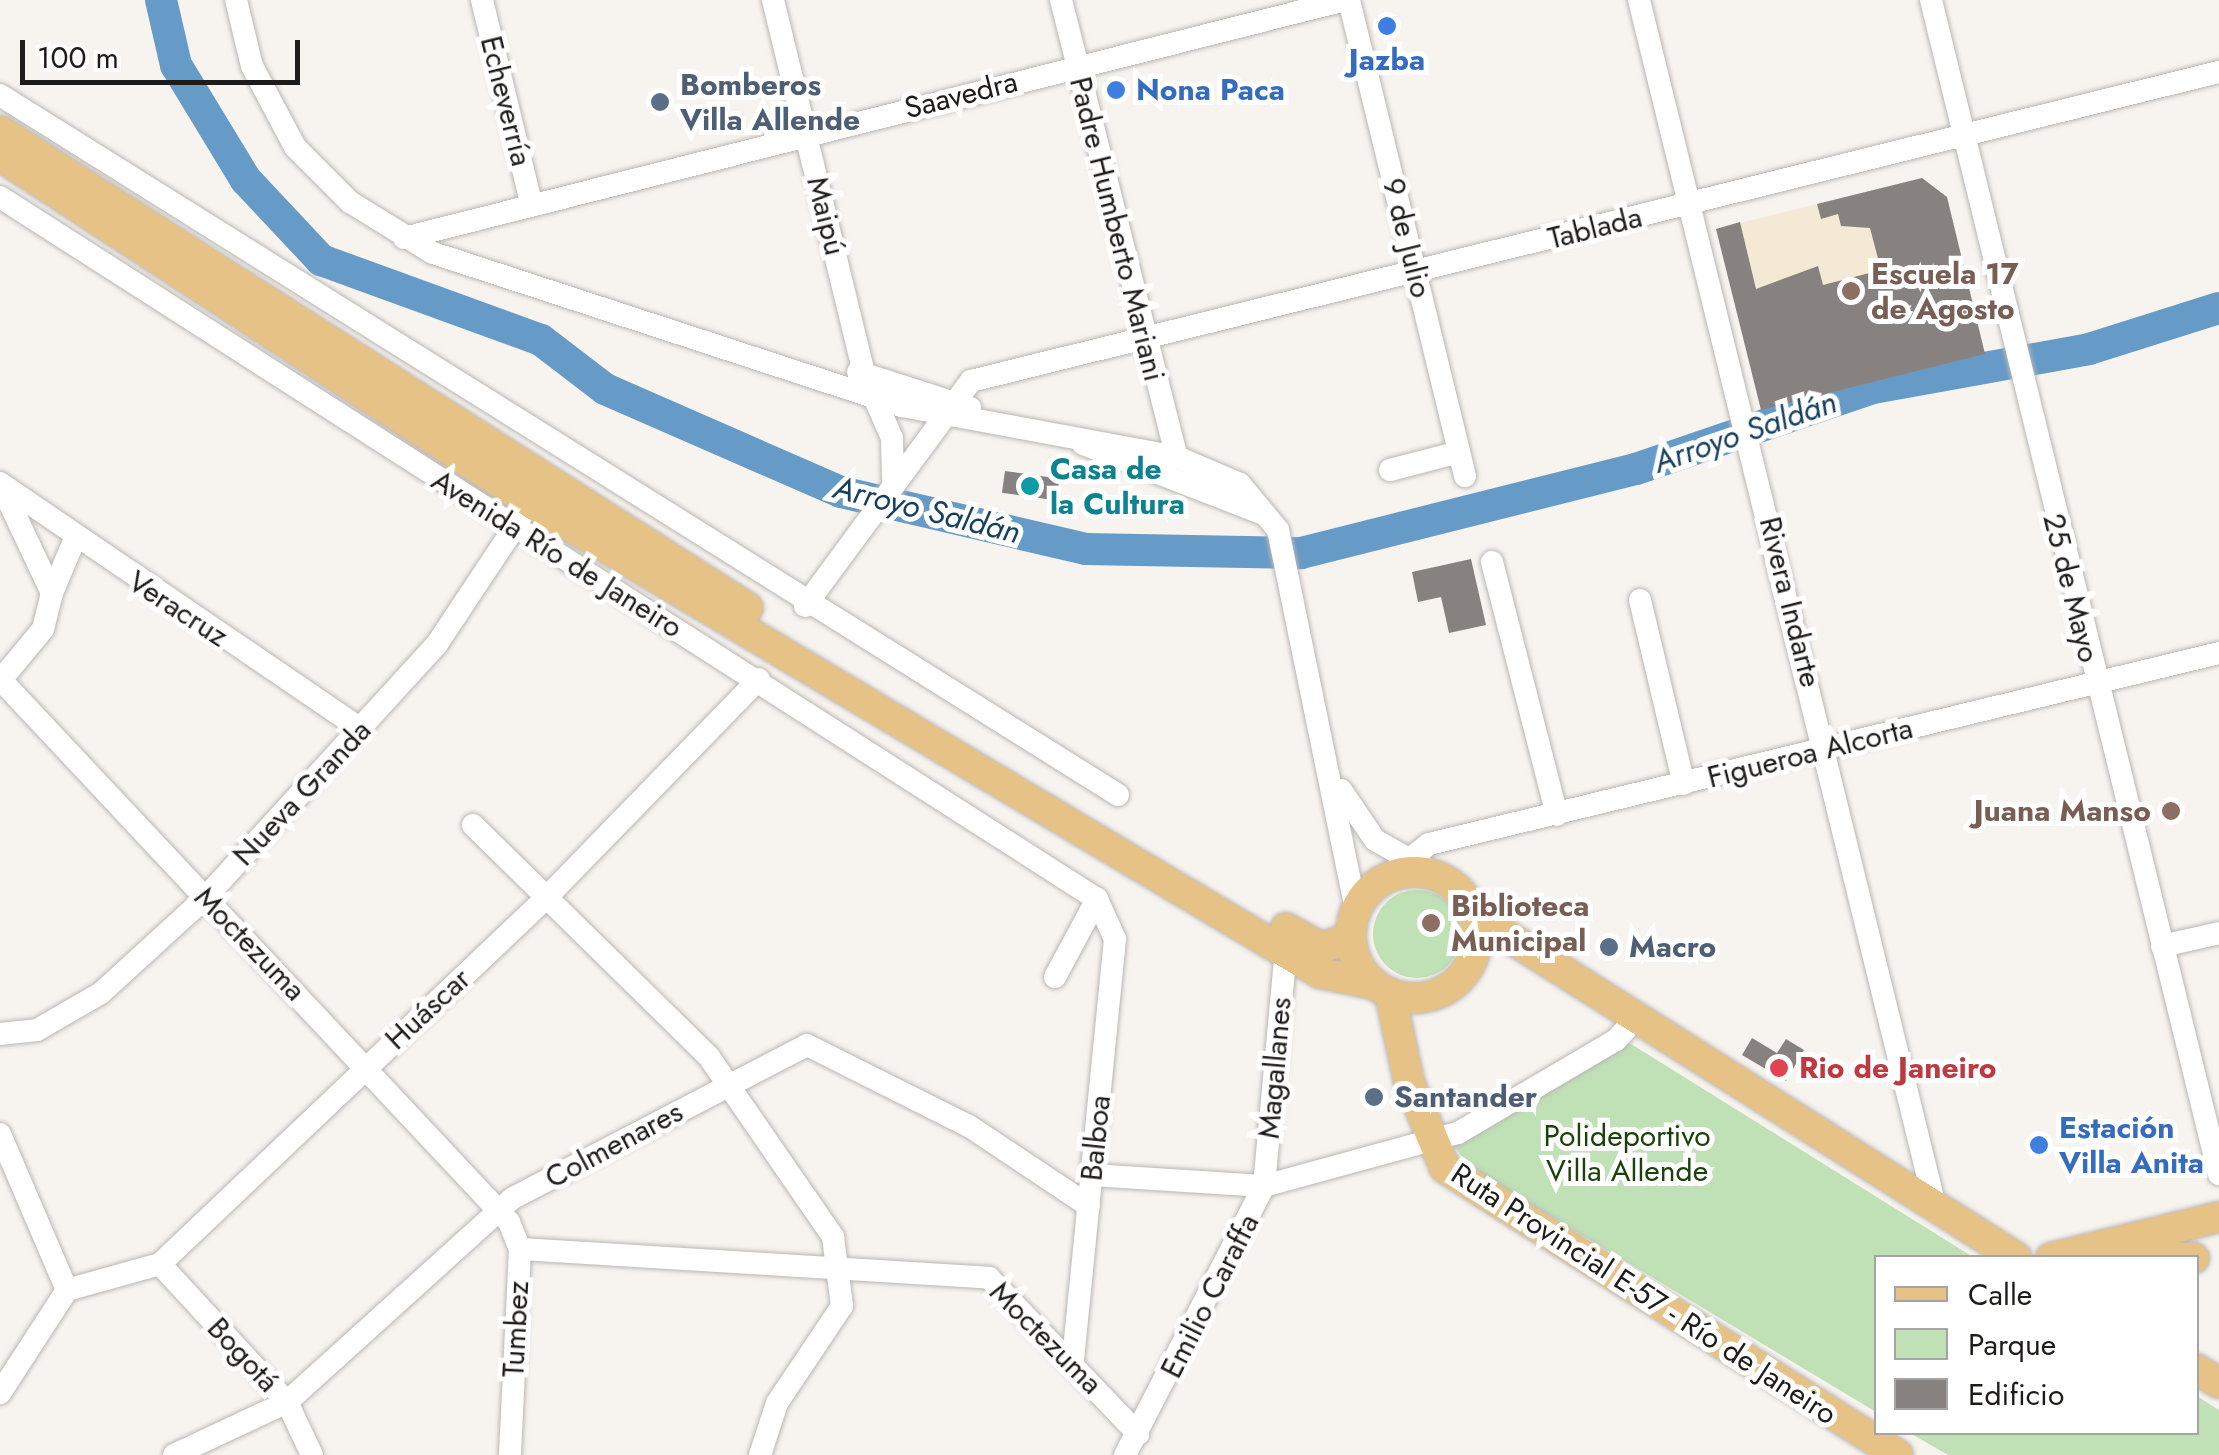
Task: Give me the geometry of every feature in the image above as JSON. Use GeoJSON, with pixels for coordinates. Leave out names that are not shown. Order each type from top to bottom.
{"type":"FeatureCollection","features":[{"type":"Feature","properties":{"kind":"main road"},"geometry":{"type":"LineString","coordinates":[[0,131],[540,494],[1315,946],[1354,923],[1407,870],[2012,1255]]}},
{"type":"Feature","properties":{"kind":"main road"},"geometry":{"type":"LineString","coordinates":[[0,156],[540,494],[1320,973],[1419,998],[1456,981],[1474,956],[1474,915]]}},
{"type":"Feature","properties":{"kind":"main road"},"geometry":{"type":"LineString","coordinates":[[1354,923],[1382,989]]}},
{"type":"Feature","properties":{"kind":"main road","name":"Ruta Provincial E-57 - Río de Janeiro"},"geometry":{"type":"LineString","coordinates":[[1382,989],[1429,1141],[1458,1179],[1887,1452]]}},
{"type":"Feature","properties":{"kind":"main road"},"geometry":{"type":"LineString","coordinates":[[2062,1255],[2174,1224],[2219,1216]]}},
{"type":"Feature","properties":{"kind":"main road"},"geometry":{"type":"LineString","coordinates":[[2174,1224],[2167,1241],[2180,1255]]}},
{"type":"Feature","properties":{"kind":"street"},"geometry":{"type":"LineString","coordinates":[[236,0],[252,66],[296,146],[331,187],[404,238],[487,274],[790,363],[864,374],[906,388],[952,411],[1024,430],[1177,456],[1240,484],[1273,524],[1289,578],[1332,774],[1354,923]]}},
{"type":"Feature","properties":{"kind":"street","name":"Echeverría"},"geometry":{"type":"LineString","coordinates":[[482,0],[531,202]]}},
{"type":"Feature","properties":{"kind":"street","name":"Maipú"},"geometry":{"type":"LineString","coordinates":[[773,0],[864,374],[881,408]]}},
{"type":"Feature","properties":{"kind":"street","name":"Padre Humberto Mariani"},"geometry":{"type":"LineString","coordinates":[[1061,0],[1143,338],[1177,456]]}},
{"type":"Feature","properties":{"kind":"street","name":"Saavedra"},"geometry":{"type":"LineString","coordinates":[[404,238],[531,202],[1347,0]]}},
{"type":"Feature","properties":{"kind":"street","name":"9 de Julio"},"geometry":{"type":"LineString","coordinates":[[1347,0],[1465,476]]}},
{"type":"Feature","properties":{"kind":"street","name":"Rivera Indarte"},"geometry":{"type":"LineString","coordinates":[[1639,0],[1826,748],[1935,1206]]}},
{"type":"Feature","properties":{"kind":"street","name":"25 de Mayo"},"geometry":{"type":"LineString","coordinates":[[1930,0],[2094,684],[2219,1174]]}},
{"type":"Feature","properties":{"kind":"street","name":"Tablada"},"geometry":{"type":"LineString","coordinates":[[952,411],[971,381],[2219,72]]}},
{"type":"Feature","properties":{"kind":"street"},"geometry":{"type":"LineString","coordinates":[[0,95],[804,606],[1118,795]]}},
{"type":"Feature","properties":{"kind":"street","name":"Avenida Río de Janeiro"},"geometry":{"type":"LineString","coordinates":[[0,197],[513,528],[759,679],[1103,907]]}},
{"type":"Feature","properties":{"kind":"street"},"geometry":{"type":"LineString","coordinates":[[790,363],[881,408],[927,441]]}},
{"type":"Feature","properties":{"kind":"street"},"geometry":{"type":"LineString","coordinates":[[881,408],[906,388]]}},
{"type":"Feature","properties":{"kind":"street"},"geometry":{"type":"LineString","coordinates":[[881,408],[892,480]]}},
{"type":"Feature","properties":{"kind":"street"},"geometry":{"type":"LineString","coordinates":[[881,408],[952,411]]}},
{"type":"Feature","properties":{"kind":"street"},"geometry":{"type":"LineString","coordinates":[[804,606],[875,518],[892,480],[952,411]]}},
{"type":"Feature","properties":{"kind":"street"},"geometry":{"type":"LineString","coordinates":[[1079,441],[1273,524]]}},
{"type":"Feature","properties":{"kind":"street"},"geometry":{"type":"LineString","coordinates":[[1390,470],[1459,452]]}},
{"type":"Feature","properties":{"kind":"street"},"geometry":{"type":"LineString","coordinates":[[0,483],[52,593]]}},
{"type":"Feature","properties":{"kind":"street","name":"Veracruz"},"geometry":{"type":"LineString","coordinates":[[0,483],[74,541],[360,729]]}},
{"type":"Feature","properties":{"kind":"street","name":"Nueva Granda"},"geometry":{"type":"LineString","coordinates":[[0,1034],[37,1030],[101,993],[206,897],[438,644],[513,528],[540,494]]}},
{"type":"Feature","properties":{"kind":"street"},"geometry":{"type":"LineString","coordinates":[[1,680],[43,629],[52,593],[74,541]]}},
{"type":"Feature","properties":{"kind":"street"},"geometry":{"type":"LineString","coordinates":[[1492,562],[1557,814]]}},
{"type":"Feature","properties":{"kind":"street"},"geometry":{"type":"LineString","coordinates":[[1640,600],[1684,784]]}},
{"type":"Feature","properties":{"kind":"street","name":"Figueroa Alcorta"},"geometry":{"type":"LineString","coordinates":[[1407,870],[1428,844],[2219,654]]}},
{"type":"Feature","properties":{"kind":"street","name":"Huáscar"},"geometry":{"type":"LineString","coordinates":[[67,1290],[160,1264],[544,900],[759,679]]}},
{"type":"Feature","properties":{"kind":"street","name":"Moctezuma"},"geometry":{"type":"LineString","coordinates":[[1,680],[499,1208]]}},
{"type":"Feature","properties":{"kind":"street"},"geometry":{"type":"LineString","coordinates":[[1332,774],[1362,826],[1407,870]]}},
{"type":"Feature","properties":{"kind":"street"},"geometry":{"type":"LineString","coordinates":[[473,825],[731,1084],[844,1265],[838,1317],[777,1403],[760,1455]]}},
{"type":"Feature","properties":{"kind":"street"},"geometry":{"type":"LineString","coordinates":[[1055,977],[1103,907]]}},
{"type":"Feature","properties":{"kind":"street","name":"Balboa"},"geometry":{"type":"LineString","coordinates":[[1073,1360],[1115,939],[1103,907]]}},
{"type":"Feature","properties":{"kind":"street"},"geometry":{"type":"LineString","coordinates":[[2162,946],[2219,932]]}},
{"type":"Feature","properties":{"kind":"street","name":"Magallanes"},"geometry":{"type":"LineString","coordinates":[[1264,1186],[1286,949]]}},
{"type":"Feature","properties":{"kind":"street","name":"Emilio Caraffa"},"geometry":{"type":"LineString","coordinates":[[1126,1455],[1264,1186],[1429,1141],[1600,1050],[1638,1016]]}},
{"type":"Feature","properties":{"kind":"street"},"geometry":{"type":"LineString","coordinates":[[0,1054],[37,1030]]}},
{"type":"Feature","properties":{"kind":"street","name":"Colmenares"},"geometry":{"type":"LineString","coordinates":[[174,1455],[287,1402],[499,1208],[731,1084],[817,1046],[969,1126],[1089,1206]]}},
{"type":"Feature","properties":{"kind":"street"},"geometry":{"type":"LineString","coordinates":[[0,1134],[67,1290],[0,1393]]}},
{"type":"Feature","properties":{"kind":"street"},"geometry":{"type":"LineString","coordinates":[[1092,1176],[1264,1186]]}},
{"type":"Feature","properties":{"kind":"street","name":"Tumbez"},"geometry":{"type":"LineString","coordinates":[[499,1208],[520,1250],[510,1455]]}},
{"type":"Feature","properties":{"kind":"street","name":"Moctezuma"},"geometry":{"type":"LineString","coordinates":[[520,1250],[844,1265],[989,1278],[1073,1360],[1138,1434]]}},
{"type":"Feature","properties":{"kind":"street","name":"Bogotá"},"geometry":{"type":"LineString","coordinates":[[160,1264],[287,1402],[312,1455]]}},
{"type":"Feature","properties":{"kind":"shaded area","name":"Escuela 17 de Agosto"},"geometry":{"type":"Polygon","coordinates":[[[1922,178],[1947,197],[1985,354],[1761,410],[1716,229],[1922,178]]]}},
{"type":"Feature","properties":{"kind":"green space"},"geometry":{"type":"Polygon","coordinates":[[[1408,890],[1426,890],[1442,897],[1454,909],[1461,934],[1454,959],[1442,971],[1426,978],[1408,978],[1392,971],[1380,959],[1373,943],[1373,925],[1380,909],[1392,897],[1408,890]]]}},
{"type":"Feature","properties":{"kind":"green space","name":"Polideportivo Villa Allende"},"geometry":{"type":"Polygon","coordinates":[[[1623,1039],[1970,1255],[1874,1255],[1874,1411],[1517,1196],[1466,1163],[1451,1141],[1623,1039]]]}},
{"type":"Feature","properties":{"kind":"green space"},"geometry":{"type":"Polygon","coordinates":[[[2199,1397],[2219,1410],[2219,1455],[1948,1455],[1913,1435],[2199,1435],[2199,1397]]]}},
{"type":"Feature","properties":{"kind":"building","name":"Escuela 17 de Agosto"},"geometry":{"type":"Polygon","coordinates":[[[1922,178],[1947,197],[1985,354],[1761,410],[1716,229],[1740,222],[1756,289],[1818,266],[1823,285],[1881,270],[1870,228],[1841,226],[1838,214],[1821,219],[1817,204],[1922,178]]]}},
{"type":"Feature","properties":{"kind":"building","name":"Casa de la Cultura"},"geometry":{"type":"Polygon","coordinates":[[[1005,471],[1059,479],[1056,500],[1002,493],[1005,471]]]}},
{"type":"Feature","properties":{"kind":"building"},"geometry":{"type":"Polygon","coordinates":[[[1471,559],[1486,625],[1449,633],[1441,597],[1418,602],[1412,572],[1471,559]]]}},
{"type":"Feature","properties":{"kind":"building","name":"Rio de Janeiro"},"geometry":{"type":"Polygon","coordinates":[[[1752,1038],[1777,1053],[1786,1039],[1804,1050],[1786,1081],[1742,1055],[1752,1038]]]}},
{"type":"Feature","properties":{"kind":"waterway","name":"Arroyo Saldán"},"geometry":{"type":"LineString","coordinates":[[161,0],[176,65],[246,180],[321,260],[541,340],[605,389],[841,492],[1085,549],[1301,553],[1636,469],[1873,388],[2089,349],[2219,308]]}},
{"type":"Feature","properties":{"kind":"place","name":"Jazba"},"geometry":{"type":"Point","coordinates":[1387,26]}},
{"type":"Feature","properties":{"kind":"place","name":"Nona Paca"},"geometry":{"type":"Point","coordinates":[1116,90]}},
{"type":"Feature","properties":{"kind":"place","name":"Bomberos Villa Allende"},"geometry":{"type":"Point","coordinates":[660,102]}},
{"type":"Feature","properties":{"kind":"place","name":"Escuela 17 de Agosto"},"geometry":{"type":"Point","coordinates":[1851,291]}},
{"type":"Feature","properties":{"kind":"place","name":"Casa de la Cultura"},"geometry":{"type":"Point","coordinates":[1030,486]}},
{"type":"Feature","properties":{"kind":"place","name":"Juana Manso"},"geometry":{"type":"Point","coordinates":[2171,811]}},
{"type":"Feature","properties":{"kind":"place","name":"Biblioteca Municipal"},"geometry":{"type":"Point","coordinates":[1431,923]}},
{"type":"Feature","properties":{"kind":"place","name":"Macro"},"geometry":{"type":"Point","coordinates":[1609,947]}},
{"type":"Feature","properties":{"kind":"place","name":"Rio de Janeiro"},"geometry":{"type":"Point","coordinates":[1779,1068]}},
{"type":"Feature","properties":{"kind":"place","name":"Santander"},"geometry":{"type":"Point","coordinates":[1374,1097]}},
{"type":"Feature","properties":{"kind":"place","name":"Estación Villa Anita"},"geometry":{"type":"Point","coordinates":[2039,1145]}}]}
